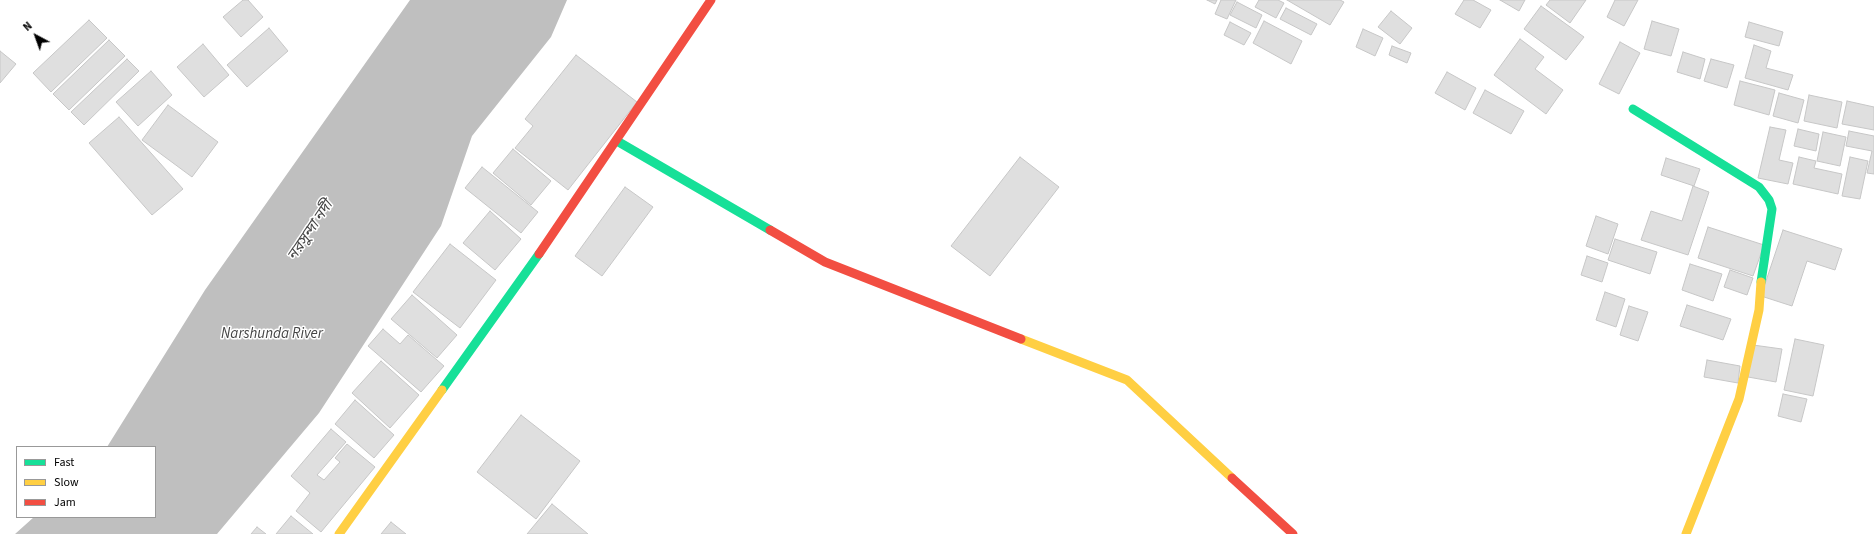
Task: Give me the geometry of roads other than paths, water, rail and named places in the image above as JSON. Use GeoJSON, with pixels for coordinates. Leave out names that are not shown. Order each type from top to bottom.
{"type":"FeatureCollection","features":[{"type":"Feature","properties":{"kind":"street"},"geometry":{"type":"LineString","coordinates":[[339,534],[569,212],[712,0]]}},
{"type":"Feature","properties":{"kind":"street"},"geometry":{"type":"LineString","coordinates":[[1633,109],[1759,186],[1769,200],[1772,209],[1761,274],[1759,310],[1739,399],[1686,534]]}},
{"type":"Feature","properties":{"kind":"street"},"geometry":{"type":"LineString","coordinates":[[617,141],[825,262],[1127,380],[1293,534]]}},
{"type":"Feature","properties":{"kind":"water","name":"Narshunda River"},"geometry":{"type":"Polygon","coordinates":[[[410,0],[567,0],[551,37],[472,136],[441,226],[319,413],[217,534],[15,534],[33,518],[156,518],[156,446],[108,446],[205,290],[410,0]]]}},
{"type":"Feature","properties":{"kind":"water label","name":"নরসুন্দা নদী"},"geometry":{"type":"Point","coordinates":[311,231]}}]}
